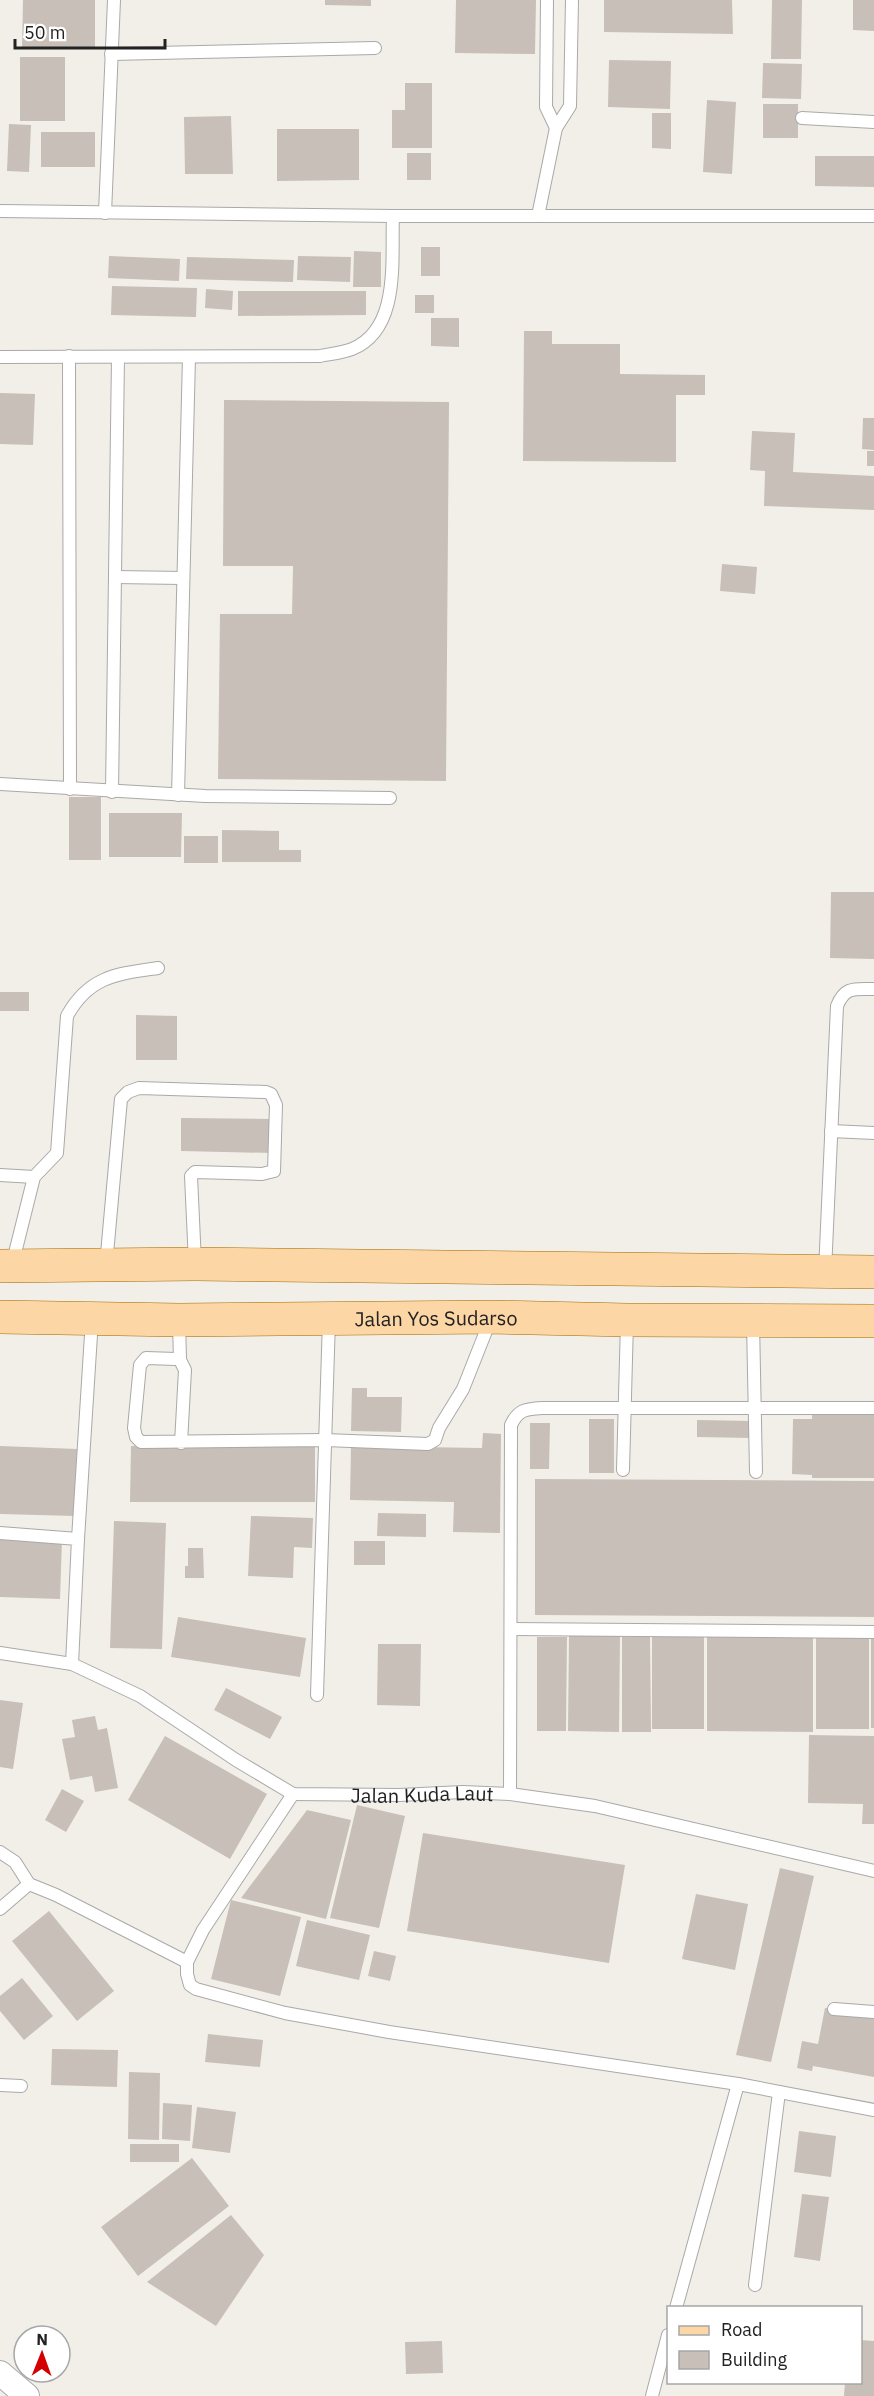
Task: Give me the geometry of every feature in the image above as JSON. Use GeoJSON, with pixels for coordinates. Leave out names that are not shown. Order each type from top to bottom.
{"type":"FeatureCollection","features":[{"type":"Feature","properties":{"kind":"main road"},"geometry":{"type":"LineString","coordinates":[[6,1266],[195,1264],[874,1272]]}},
{"type":"Feature","properties":{"kind":"main road","name":"Jalan Yos Sudarso"},"geometry":{"type":"LineString","coordinates":[[0,1317],[179,1320],[491,1317],[874,1321]]}},
{"type":"Feature","properties":{"kind":"lane"},"geometry":{"type":"LineString","coordinates":[[105,213],[114,0]]}},
{"type":"Feature","properties":{"kind":"lane"},"geometry":{"type":"LineString","coordinates":[[547,0],[546,107],[556,128]]}},
{"type":"Feature","properties":{"kind":"lane"},"geometry":{"type":"LineString","coordinates":[[538,216],[556,128],[570,106],[572,0]]}},
{"type":"Feature","properties":{"kind":"lane"},"geometry":{"type":"LineString","coordinates":[[111,54],[375,48]]}},
{"type":"Feature","properties":{"kind":"lane"},"geometry":{"type":"LineString","coordinates":[[802,118],[874,122]]}},
{"type":"Feature","properties":{"kind":"lane"},"geometry":{"type":"LineString","coordinates":[[0,212],[393,216],[874,216]]}},
{"type":"Feature","properties":{"kind":"lane"},"geometry":{"type":"LineString","coordinates":[[0,357],[320,357],[353,348],[378,330],[389,304],[393,216]]}},
{"type":"Feature","properties":{"kind":"lane"},"geometry":{"type":"LineString","coordinates":[[69,356],[70,789]]}},
{"type":"Feature","properties":{"kind":"lane"},"geometry":{"type":"LineString","coordinates":[[112,792],[118,357]]}},
{"type":"Feature","properties":{"kind":"lane"},"geometry":{"type":"LineString","coordinates":[[178,795],[189,357]]}},
{"type":"Feature","properties":{"kind":"lane"},"geometry":{"type":"LineString","coordinates":[[115,577],[183,578]]}},
{"type":"Feature","properties":{"kind":"lane"},"geometry":{"type":"LineString","coordinates":[[0,784],[178,795],[390,798]]}},
{"type":"Feature","properties":{"kind":"lane"},"geometry":{"type":"LineString","coordinates":[[6,1266],[34,1177],[57,1153],[67,1016],[77,998],[99,981],[124,973],[158,968]]}},
{"type":"Feature","properties":{"kind":"lane"},"geometry":{"type":"LineString","coordinates":[[825,1272],[837,1006],[841,995],[849,990],[874,989]]}},
{"type":"Feature","properties":{"kind":"lane"},"geometry":{"type":"LineString","coordinates":[[106,1266],[121,1099],[128,1092],[139,1088],[271,1094],[276,1104],[274,1171],[262,1174],[195,1172],[191,1176],[195,1264]]}},
{"type":"Feature","properties":{"kind":"lane"},"geometry":{"type":"LineString","coordinates":[[831,1131],[874,1133]]}},
{"type":"Feature","properties":{"kind":"lane"},"geometry":{"type":"LineString","coordinates":[[0,1175],[34,1177]]}},
{"type":"Feature","properties":{"kind":"lane"},"geometry":{"type":"LineString","coordinates":[[180,1360],[149,1357],[140,1365],[134,1428],[136,1437],[141,1442],[325,1440],[428,1444],[435,1440],[439,1428],[463,1389],[491,1317]]}},
{"type":"Feature","properties":{"kind":"lane"},"geometry":{"type":"LineString","coordinates":[[72,1664],[92,1318]]}},
{"type":"Feature","properties":{"kind":"lane"},"geometry":{"type":"LineString","coordinates":[[317,1695],[329,1318]]}},
{"type":"Feature","properties":{"kind":"lane"},"geometry":{"type":"LineString","coordinates":[[179,1320],[180,1360],[185,1370],[181,1443]]}},
{"type":"Feature","properties":{"kind":"lane"},"geometry":{"type":"LineString","coordinates":[[623,1470],[627,1320]]}},
{"type":"Feature","properties":{"kind":"lane"},"geometry":{"type":"LineString","coordinates":[[753,1321],[756,1472]]}},
{"type":"Feature","properties":{"kind":"lane"},"geometry":{"type":"LineString","coordinates":[[510,1794],[511,1425],[516,1415],[524,1409],[533,1408],[755,1410],[874,1408]]}},
{"type":"Feature","properties":{"kind":"lane"},"geometry":{"type":"LineString","coordinates":[[0,1533],[78,1539]]}},
{"type":"Feature","properties":{"kind":"lane"},"geometry":{"type":"LineString","coordinates":[[511,1629],[874,1632]]}},
{"type":"Feature","properties":{"kind":"lane"},"geometry":{"type":"LineString","coordinates":[[0,1653],[72,1664],[140,1696],[236,1760],[293,1794],[203,1930],[187,1962],[190,1985],[196,1989],[285,2013],[389,2032],[738,2084],[874,2110]]}},
{"type":"Feature","properties":{"kind":"lane","name":"Jalan Kuda Laut"},"geometry":{"type":"LineString","coordinates":[[293,1794],[399,1795],[463,1792],[510,1794],[595,1806],[874,1871]]}},
{"type":"Feature","properties":{"kind":"lane"},"geometry":{"type":"LineString","coordinates":[[0,1852],[15,1862],[29,1884],[56,1895],[187,1962]]}},
{"type":"Feature","properties":{"kind":"lane"},"geometry":{"type":"LineString","coordinates":[[0,1910],[29,1884]]}},
{"type":"Feature","properties":{"kind":"lane"},"geometry":{"type":"LineString","coordinates":[[834,2009],[874,2012]]}},
{"type":"Feature","properties":{"kind":"lane"},"geometry":{"type":"LineString","coordinates":[[676,2306],[738,2084]]}},
{"type":"Feature","properties":{"kind":"lane"},"geometry":{"type":"LineString","coordinates":[[0,2085],[21,2086]]}},
{"type":"Feature","properties":{"kind":"lane"},"geometry":{"type":"LineString","coordinates":[[755,2285],[779,2092]]}},
{"type":"Feature","properties":{"kind":"lane"},"geometry":{"type":"LineString","coordinates":[[652,2396],[667,2343]]}},
{"type":"Feature","properties":{"kind":"building"},"geometry":{"type":"Polygon","coordinates":[[[23,0],[95,0],[95,49],[22,49],[23,0]]]}},
{"type":"Feature","properties":{"kind":"building"},"geometry":{"type":"Polygon","coordinates":[[[325,0],[371,0],[371,6],[325,5],[325,0]]]}},
{"type":"Feature","properties":{"kind":"building"},"geometry":{"type":"Polygon","coordinates":[[[456,0],[536,0],[535,54],[455,53],[456,0]]]}},
{"type":"Feature","properties":{"kind":"building"},"geometry":{"type":"Polygon","coordinates":[[[604,0],[732,0],[733,34],[604,32],[604,0]]]}},
{"type":"Feature","properties":{"kind":"building"},"geometry":{"type":"Polygon","coordinates":[[[772,0],[802,0],[801,59],[771,59],[772,0]]]}},
{"type":"Feature","properties":{"kind":"building"},"geometry":{"type":"Polygon","coordinates":[[[853,0],[874,0],[874,31],[853,30],[853,0]]]}},
{"type":"Feature","properties":{"kind":"building"},"geometry":{"type":"Polygon","coordinates":[[[20,57],[65,57],[65,121],[20,121],[20,57]]]}},
{"type":"Feature","properties":{"kind":"building"},"geometry":{"type":"Polygon","coordinates":[[[609,60],[671,61],[670,109],[608,107],[609,60]]]}},
{"type":"Feature","properties":{"kind":"building"},"geometry":{"type":"Polygon","coordinates":[[[763,63],[802,64],[801,99],[762,98],[763,63]]]}},
{"type":"Feature","properties":{"kind":"building"},"geometry":{"type":"Polygon","coordinates":[[[405,83],[432,83],[432,148],[392,148],[392,110],[405,110],[405,83]]]}},
{"type":"Feature","properties":{"kind":"building"},"geometry":{"type":"Polygon","coordinates":[[[707,100],[736,102],[732,174],[703,172],[707,100]]]}},
{"type":"Feature","properties":{"kind":"building"},"geometry":{"type":"Polygon","coordinates":[[[763,104],[798,104],[798,138],[763,138],[763,104]]]}},
{"type":"Feature","properties":{"kind":"building"},"geometry":{"type":"Polygon","coordinates":[[[652,113],[671,113],[671,149],[652,148],[652,113]]]}},
{"type":"Feature","properties":{"kind":"building"},"geometry":{"type":"Polygon","coordinates":[[[231,116],[233,174],[185,174],[184,117],[231,116]]]}},
{"type":"Feature","properties":{"kind":"building"},"geometry":{"type":"Polygon","coordinates":[[[9,124],[31,125],[29,172],[7,171],[9,124]]]}},
{"type":"Feature","properties":{"kind":"building"},"geometry":{"type":"Polygon","coordinates":[[[277,129],[359,129],[359,180],[277,181],[277,129]]]}},
{"type":"Feature","properties":{"kind":"building"},"geometry":{"type":"Polygon","coordinates":[[[41,132],[95,132],[95,167],[41,167],[41,132]]]}},
{"type":"Feature","properties":{"kind":"building"},"geometry":{"type":"Polygon","coordinates":[[[407,153],[431,153],[431,180],[407,180],[407,153]]]}},
{"type":"Feature","properties":{"kind":"building"},"geometry":{"type":"Polygon","coordinates":[[[815,156],[874,156],[874,187],[815,186],[815,156]]]}},
{"type":"Feature","properties":{"kind":"building"},"geometry":{"type":"Polygon","coordinates":[[[421,247],[440,247],[440,276],[421,276],[421,247]]]}},
{"type":"Feature","properties":{"kind":"building"},"geometry":{"type":"Polygon","coordinates":[[[354,251],[381,252],[381,287],[353,287],[354,251]]]}},
{"type":"Feature","properties":{"kind":"building"},"geometry":{"type":"Polygon","coordinates":[[[109,256],[180,259],[179,281],[108,278],[109,256]]]}},
{"type":"Feature","properties":{"kind":"building"},"geometry":{"type":"Polygon","coordinates":[[[298,256],[351,257],[350,282],[297,280],[298,256]]]}},
{"type":"Feature","properties":{"kind":"building"},"geometry":{"type":"Polygon","coordinates":[[[187,257],[294,260],[293,282],[186,279],[187,257]]]}},
{"type":"Feature","properties":{"kind":"building"},"geometry":{"type":"Polygon","coordinates":[[[112,286],[197,288],[196,317],[111,315],[112,286]]]}},
{"type":"Feature","properties":{"kind":"building"},"geometry":{"type":"Polygon","coordinates":[[[206,289],[233,291],[232,310],[205,308],[206,289]]]}},
{"type":"Feature","properties":{"kind":"building"},"geometry":{"type":"Polygon","coordinates":[[[238,291],[366,291],[366,315],[238,316],[238,291]]]}},
{"type":"Feature","properties":{"kind":"building"},"geometry":{"type":"Polygon","coordinates":[[[415,295],[434,295],[434,313],[415,313],[415,295]]]}},
{"type":"Feature","properties":{"kind":"building"},"geometry":{"type":"Polygon","coordinates":[[[431,318],[459,318],[459,347],[431,346],[431,318]]]}},
{"type":"Feature","properties":{"kind":"building"},"geometry":{"type":"Polygon","coordinates":[[[524,331],[552,331],[552,344],[620,344],[620,374],[705,375],[705,395],[676,395],[676,462],[523,461],[524,331]]]}},
{"type":"Feature","properties":{"kind":"building"},"geometry":{"type":"Polygon","coordinates":[[[0,393],[35,394],[33,445],[0,444],[0,393]]]}},
{"type":"Feature","properties":{"kind":"building"},"geometry":{"type":"Polygon","coordinates":[[[224,400],[449,402],[446,781],[218,779],[220,614],[292,614],[293,566],[223,566],[224,400]]]}},
{"type":"Feature","properties":{"kind":"building"},"geometry":{"type":"Polygon","coordinates":[[[863,418],[874,418],[874,450],[862,449],[863,418]]]}},
{"type":"Feature","properties":{"kind":"building"},"geometry":{"type":"Polygon","coordinates":[[[752,431],[795,433],[793,472],[874,476],[874,510],[764,506],[765,471],[750,470],[752,431]]]}},
{"type":"Feature","properties":{"kind":"building"},"geometry":{"type":"Polygon","coordinates":[[[867,451],[874,451],[874,466],[867,466],[867,451]]]}},
{"type":"Feature","properties":{"kind":"building"},"geometry":{"type":"Polygon","coordinates":[[[722,564],[757,567],[755,594],[720,591],[722,564]]]}},
{"type":"Feature","properties":{"kind":"building"},"geometry":{"type":"Polygon","coordinates":[[[69,797],[101,797],[101,860],[69,860],[69,797]]]}},
{"type":"Feature","properties":{"kind":"building"},"geometry":{"type":"Polygon","coordinates":[[[109,813],[182,813],[181,857],[109,857],[109,813]]]}},
{"type":"Feature","properties":{"kind":"building"},"geometry":{"type":"Polygon","coordinates":[[[222,830],[279,831],[279,850],[301,850],[301,862],[222,862],[222,830]]]}},
{"type":"Feature","properties":{"kind":"building"},"geometry":{"type":"Polygon","coordinates":[[[184,836],[218,836],[218,863],[184,863],[184,836]]]}},
{"type":"Feature","properties":{"kind":"building"},"geometry":{"type":"Polygon","coordinates":[[[831,892],[874,892],[874,959],[830,958],[831,892]]]}},
{"type":"Feature","properties":{"kind":"building"},"geometry":{"type":"Polygon","coordinates":[[[0,992],[29,992],[29,1011],[0,1011],[0,992]]]}},
{"type":"Feature","properties":{"kind":"building"},"geometry":{"type":"Polygon","coordinates":[[[136,1015],[177,1016],[177,1060],[136,1060],[136,1015]]]}},
{"type":"Feature","properties":{"kind":"building"},"geometry":{"type":"Polygon","coordinates":[[[181,1118],[273,1119],[273,1153],[181,1151],[181,1118]]]}},
{"type":"Feature","properties":{"kind":"building"},"geometry":{"type":"Polygon","coordinates":[[[352,1388],[367,1388],[367,1397],[402,1397],[401,1432],[351,1431],[352,1388]]]}},
{"type":"Feature","properties":{"kind":"building"},"geometry":{"type":"Polygon","coordinates":[[[812,1411],[874,1411],[874,1478],[812,1478],[812,1475],[792,1474],[793,1419],[812,1419],[812,1411]]]}},
{"type":"Feature","properties":{"kind":"building"},"geometry":{"type":"Polygon","coordinates":[[[589,1419],[614,1419],[614,1473],[589,1473],[589,1419]]]}},
{"type":"Feature","properties":{"kind":"building"},"geometry":{"type":"Polygon","coordinates":[[[697,1420],[752,1421],[751,1438],[697,1437],[697,1420]]]}},
{"type":"Feature","properties":{"kind":"building"},"geometry":{"type":"Polygon","coordinates":[[[530,1423],[550,1423],[549,1469],[530,1469],[530,1423]]]}},
{"type":"Feature","properties":{"kind":"building"},"geometry":{"type":"Polygon","coordinates":[[[483,1433],[501,1434],[500,1533],[453,1532],[454,1502],[350,1500],[351,1446],[482,1448],[483,1433]]]}},
{"type":"Feature","properties":{"kind":"building"},"geometry":{"type":"Polygon","coordinates":[[[0,1446],[77,1449],[75,1516],[0,1514],[0,1446]]]}},
{"type":"Feature","properties":{"kind":"building"},"geometry":{"type":"Polygon","coordinates":[[[131,1446],[315,1446],[315,1502],[130,1502],[131,1446]]]}},
{"type":"Feature","properties":{"kind":"building"},"geometry":{"type":"Polygon","coordinates":[[[535,1479],[874,1481],[874,1617],[535,1615],[535,1479]]]}},
{"type":"Feature","properties":{"kind":"building"},"geometry":{"type":"Polygon","coordinates":[[[378,1513],[426,1514],[426,1537],[377,1536],[378,1513]]]}},
{"type":"Feature","properties":{"kind":"building"},"geometry":{"type":"Polygon","coordinates":[[[251,1516],[313,1518],[312,1548],[294,1547],[293,1578],[248,1576],[251,1516]]]}},
{"type":"Feature","properties":{"kind":"building"},"geometry":{"type":"Polygon","coordinates":[[[114,1521],[166,1523],[162,1649],[110,1648],[114,1521]]]}},
{"type":"Feature","properties":{"kind":"building"},"geometry":{"type":"Polygon","coordinates":[[[0,1537],[62,1539],[60,1599],[0,1597],[0,1537]]]}},
{"type":"Feature","properties":{"kind":"building"},"geometry":{"type":"Polygon","coordinates":[[[354,1541],[385,1541],[385,1565],[354,1565],[354,1541]]]}},
{"type":"Feature","properties":{"kind":"building"},"geometry":{"type":"Polygon","coordinates":[[[188,1548],[203,1548],[204,1578],[185,1578],[188,1548]]]}},
{"type":"Feature","properties":{"kind":"building"},"geometry":{"type":"Polygon","coordinates":[[[178,1617],[306,1638],[300,1677],[171,1657],[178,1617]]]}},
{"type":"Feature","properties":{"kind":"building"},"geometry":{"type":"Polygon","coordinates":[[[569,1635],[620,1636],[619,1732],[568,1731],[569,1635]]]}},
{"type":"Feature","properties":{"kind":"building"},"geometry":{"type":"Polygon","coordinates":[[[537,1637],[567,1637],[566,1731],[537,1731],[537,1637]]]}},
{"type":"Feature","properties":{"kind":"building"},"geometry":{"type":"Polygon","coordinates":[[[622,1637],[650,1637],[651,1732],[622,1732],[622,1637]]]}},
{"type":"Feature","properties":{"kind":"building"},"geometry":{"type":"Polygon","coordinates":[[[652,1637],[704,1637],[704,1729],[652,1729],[652,1637]]]}},
{"type":"Feature","properties":{"kind":"building"},"geometry":{"type":"Polygon","coordinates":[[[707,1637],[813,1638],[813,1732],[707,1731],[707,1637]]]}},
{"type":"Feature","properties":{"kind":"building"},"geometry":{"type":"Polygon","coordinates":[[[816,1637],[869,1638],[869,1729],[816,1729],[816,1637]]]}},
{"type":"Feature","properties":{"kind":"building"},"geometry":{"type":"Polygon","coordinates":[[[871,1638],[874,1638],[874,1728],[871,1728],[871,1638]]]}},
{"type":"Feature","properties":{"kind":"building"},"geometry":{"type":"Polygon","coordinates":[[[378,1644],[421,1644],[420,1706],[377,1705],[378,1644]]]}},
{"type":"Feature","properties":{"kind":"building"},"geometry":{"type":"Polygon","coordinates":[[[226,1688],[282,1717],[270,1739],[214,1710],[226,1688]]]}},
{"type":"Feature","properties":{"kind":"building"},"geometry":{"type":"Polygon","coordinates":[[[0,1700],[23,1703],[13,1769],[0,1767],[0,1700]]]}},
{"type":"Feature","properties":{"kind":"building"},"geometry":{"type":"Polygon","coordinates":[[[95,1716],[98,1730],[107,1728],[118,1788],[95,1792],[92,1776],[70,1780],[62,1739],[75,1737],[72,1720],[95,1716]]]}},
{"type":"Feature","properties":{"kind":"building"},"geometry":{"type":"Polygon","coordinates":[[[809,1735],[874,1736],[874,1824],[862,1824],[863,1804],[808,1803],[809,1735]]]}},
{"type":"Feature","properties":{"kind":"building"},"geometry":{"type":"Polygon","coordinates":[[[165,1736],[267,1794],[230,1859],[128,1800],[165,1736]]]}},
{"type":"Feature","properties":{"kind":"building"},"geometry":{"type":"Polygon","coordinates":[[[62,1789],[84,1801],[66,1832],[45,1820],[62,1789]]]}},
{"type":"Feature","properties":{"kind":"building"},"geometry":{"type":"Polygon","coordinates":[[[357,1805],[405,1816],[379,1928],[330,1918],[357,1805]]]}},
{"type":"Feature","properties":{"kind":"building"},"geometry":{"type":"Polygon","coordinates":[[[307,1810],[351,1820],[326,1919],[241,1898],[307,1810]]]}},
{"type":"Feature","properties":{"kind":"building"},"geometry":{"type":"Polygon","coordinates":[[[423,1833],[625,1865],[609,1963],[407,1931],[423,1833]]]}},
{"type":"Feature","properties":{"kind":"building"},"geometry":{"type":"Polygon","coordinates":[[[780,1868],[814,1876],[771,2062],[736,2055],[780,1868]]]}},
{"type":"Feature","properties":{"kind":"building"},"geometry":{"type":"Polygon","coordinates":[[[696,1894],[748,1904],[735,1970],[682,1959],[696,1894]]]}},
{"type":"Feature","properties":{"kind":"building"},"geometry":{"type":"Polygon","coordinates":[[[231,1900],[301,1917],[280,1996],[211,1979],[231,1900]]]}},
{"type":"Feature","properties":{"kind":"building"},"geometry":{"type":"Polygon","coordinates":[[[49,1911],[114,1991],[77,2021],[12,1941],[49,1911]]]}},
{"type":"Feature","properties":{"kind":"building"},"geometry":{"type":"Polygon","coordinates":[[[307,1920],[370,1935],[359,1980],[296,1966],[307,1920]]]}},
{"type":"Feature","properties":{"kind":"building"},"geometry":{"type":"Polygon","coordinates":[[[374,1951],[396,1956],[390,1981],[368,1976],[374,1951]]]}},
{"type":"Feature","properties":{"kind":"building"},"geometry":{"type":"Polygon","coordinates":[[[22,1978],[53,2016],[24,2040],[0,2011],[0,1996],[22,1978]]]}},
{"type":"Feature","properties":{"kind":"building"},"geometry":{"type":"Polygon","coordinates":[[[825,2008],[874,2017],[874,2077],[813,2066],[812,2071],[797,2068],[802,2041],[818,2044],[825,2008]]]}},
{"type":"Feature","properties":{"kind":"building"},"geometry":{"type":"Polygon","coordinates":[[[208,2034],[263,2040],[260,2067],[205,2062],[208,2034]]]}},
{"type":"Feature","properties":{"kind":"building"},"geometry":{"type":"Polygon","coordinates":[[[52,2049],[118,2050],[117,2087],[51,2085],[52,2049]]]}},
{"type":"Feature","properties":{"kind":"building"},"geometry":{"type":"Polygon","coordinates":[[[129,2072],[160,2073],[159,2140],[128,2139],[129,2072]]]}},
{"type":"Feature","properties":{"kind":"building"},"geometry":{"type":"Polygon","coordinates":[[[163,2103],[192,2105],[190,2141],[162,2139],[163,2103]]]}},
{"type":"Feature","properties":{"kind":"building"},"geometry":{"type":"Polygon","coordinates":[[[197,2107],[236,2112],[230,2153],[192,2148],[197,2107]]]}},
{"type":"Feature","properties":{"kind":"building"},"geometry":{"type":"Polygon","coordinates":[[[799,2131],[836,2136],[831,2177],[794,2172],[799,2131]]]}},
{"type":"Feature","properties":{"kind":"building"},"geometry":{"type":"Polygon","coordinates":[[[130,2144],[179,2144],[179,2162],[130,2162],[130,2144]]]}},
{"type":"Feature","properties":{"kind":"building"},"geometry":{"type":"Polygon","coordinates":[[[192,2158],[229,2206],[138,2276],[101,2227],[192,2158]]]}},
{"type":"Feature","properties":{"kind":"building"},"geometry":{"type":"Polygon","coordinates":[[[802,2194],[829,2197],[820,2261],[794,2257],[802,2194]]]}},
{"type":"Feature","properties":{"kind":"building"},"geometry":{"type":"Polygon","coordinates":[[[231,2215],[264,2255],[216,2326],[147,2282],[231,2215]]]}},
{"type":"Feature","properties":{"kind":"building"},"geometry":{"type":"Polygon","coordinates":[[[862,2340],[874,2341],[874,2396],[844,2396],[845,2384],[862,2384],[862,2340]]]}},
{"type":"Feature","properties":{"kind":"building"},"geometry":{"type":"Polygon","coordinates":[[[442,2341],[443,2373],[406,2374],[405,2342],[442,2341]]]}}]}
